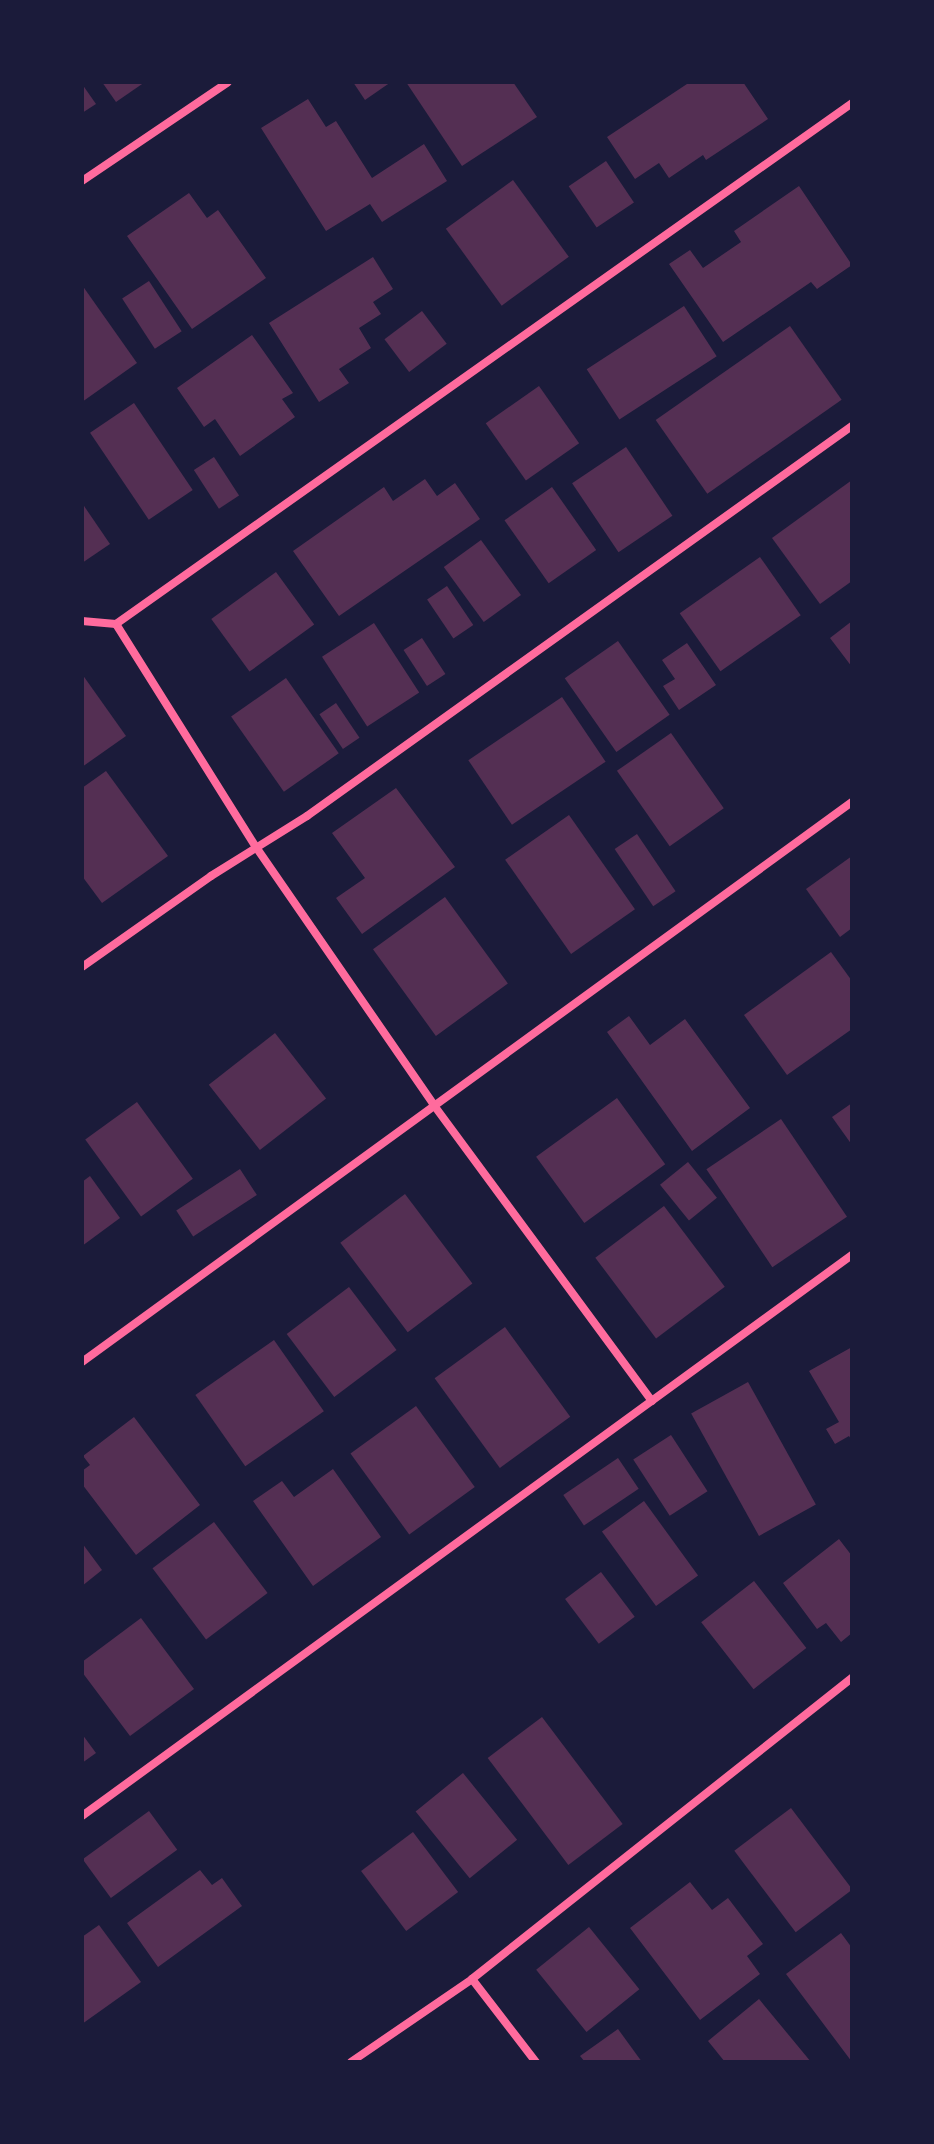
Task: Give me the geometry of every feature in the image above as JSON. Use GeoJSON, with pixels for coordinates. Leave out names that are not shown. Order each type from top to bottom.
{"type":"FeatureCollection","features":[{"type":"Feature","properties":{"kind":"street"},"geometry":{"type":"LineString","coordinates":[[82,181],[228,82]]}},
{"type":"Feature","properties":{"kind":"street"},"geometry":{"type":"LineString","coordinates":[[82,621],[116,624],[852,103]]}},
{"type":"Feature","properties":{"kind":"street"},"geometry":{"type":"LineString","coordinates":[[82,967],[256,847],[307,816],[852,426]]}},
{"type":"Feature","properties":{"kind":"street"},"geometry":{"type":"LineString","coordinates":[[116,624],[256,847],[433,1104],[652,1401]]}},
{"type":"Feature","properties":{"kind":"street"},"geometry":{"type":"LineString","coordinates":[[82,1362],[852,802]]}},
{"type":"Feature","properties":{"kind":"street"},"geometry":{"type":"LineString","coordinates":[[82,1816],[852,1255]]}},
{"type":"Feature","properties":{"kind":"street"},"geometry":{"type":"LineString","coordinates":[[351,2062],[472,1979],[852,1678]]}},
{"type":"Feature","properties":{"kind":"street"},"geometry":{"type":"LineString","coordinates":[[472,1979],[536,2062]]}},
{"type":"Feature","properties":{"kind":"building"},"geometry":{"type":"Polygon","coordinates":[[[102,82],[145,82],[116,102],[102,82]]]}},
{"type":"Feature","properties":{"kind":"building"},"geometry":{"type":"Polygon","coordinates":[[[353,82],[391,82],[365,100],[353,82]]]}},
{"type":"Feature","properties":{"kind":"building"},"geometry":{"type":"Polygon","coordinates":[[[406,82],[513,82],[537,117],[462,166],[406,82]]]}},
{"type":"Feature","properties":{"kind":"building"},"geometry":{"type":"Polygon","coordinates":[[[690,82],[743,82],[768,119],[706,160],[703,155],[669,178],[659,163],[635,179],[607,137],[690,82]]]}},
{"type":"Feature","properties":{"kind":"building"},"geometry":{"type":"Polygon","coordinates":[[[82,84],[96,104],[82,113],[82,84]]]}},
{"type":"Feature","properties":{"kind":"building"},"geometry":{"type":"Polygon","coordinates":[[[308,99],[326,127],[336,121],[372,178],[424,144],[447,181],[382,222],[370,204],[326,231],[261,128],[308,99]]]}},
{"type":"Feature","properties":{"kind":"building"},"geometry":{"type":"Polygon","coordinates":[[[606,161],[634,202],[597,228],[569,186],[606,161]]]}},
{"type":"Feature","properties":{"kind":"building"},"geometry":{"type":"Polygon","coordinates":[[[513,180],[569,257],[502,306],[446,229],[513,180]]]}},
{"type":"Feature","properties":{"kind":"building"},"geometry":{"type":"Polygon","coordinates":[[[799,186],[852,265],[817,289],[811,282],[723,342],[669,264],[690,250],[703,268],[741,242],[734,231],[799,186]]]}},
{"type":"Feature","properties":{"kind":"building"},"geometry":{"type":"Polygon","coordinates":[[[189,193],[207,218],[218,210],[266,278],[192,329],[127,236],[189,193]]]}},
{"type":"Feature","properties":{"kind":"building"},"geometry":{"type":"Polygon","coordinates":[[[373,257],[393,289],[373,302],[381,314],[359,328],[371,348],[339,369],[349,383],[319,402],[269,323],[373,257]]]}},
{"type":"Feature","properties":{"kind":"building"},"geometry":{"type":"Polygon","coordinates":[[[149,281],[182,331],[155,349],[122,298],[149,281]]]}},
{"type":"Feature","properties":{"kind":"building"},"geometry":{"type":"Polygon","coordinates":[[[82,285],[137,363],[82,402],[82,285]]]}},
{"type":"Feature","properties":{"kind":"building"},"geometry":{"type":"Polygon","coordinates":[[[684,306],[717,356],[619,419],[587,369],[684,306]]]}},
{"type":"Feature","properties":{"kind":"building"},"geometry":{"type":"Polygon","coordinates":[[[422,311],[447,344],[409,372],[384,339],[422,311]]]}},
{"type":"Feature","properties":{"kind":"building"},"geometry":{"type":"Polygon","coordinates":[[[790,326],[842,400],[707,494],[656,420],[790,326]]]}},
{"type":"Feature","properties":{"kind":"building"},"geometry":{"type":"Polygon","coordinates":[[[252,335],[293,393],[282,399],[295,417],[240,456],[215,419],[204,427],[177,388],[252,335]]]}},
{"type":"Feature","properties":{"kind":"building"},"geometry":{"type":"Polygon","coordinates":[[[539,386],[579,443],[526,481],[486,423],[539,386]]]}},
{"type":"Feature","properties":{"kind":"building"},"geometry":{"type":"Polygon","coordinates":[[[134,403],[193,490],[149,520],[90,433],[134,403]]]}},
{"type":"Feature","properties":{"kind":"building"},"geometry":{"type":"Polygon","coordinates":[[[626,447],[672,516],[619,552],[572,483],[626,447]]]}},
{"type":"Feature","properties":{"kind":"building"},"geometry":{"type":"Polygon","coordinates":[[[214,457],[239,496],[219,509],[194,470],[214,457]]]}},
{"type":"Feature","properties":{"kind":"building"},"geometry":{"type":"Polygon","coordinates":[[[425,479],[437,496],[455,483],[480,519],[339,616],[293,551],[384,487],[393,501],[425,479]]]}},
{"type":"Feature","properties":{"kind":"building"},"geometry":{"type":"Polygon","coordinates":[[[852,480],[852,581],[820,604],[772,538],[852,480]]]}},
{"type":"Feature","properties":{"kind":"building"},"geometry":{"type":"Polygon","coordinates":[[[552,487],[596,550],[549,583],[504,520],[552,487]]]}},
{"type":"Feature","properties":{"kind":"building"},"geometry":{"type":"Polygon","coordinates":[[[82,503],[110,544],[82,563],[82,503]]]}},
{"type":"Feature","properties":{"kind":"building"},"geometry":{"type":"Polygon","coordinates":[[[481,540],[521,595],[484,622],[444,567],[481,540]]]}},
{"type":"Feature","properties":{"kind":"building"},"geometry":{"type":"Polygon","coordinates":[[[760,557],[801,615],[720,671],[680,613],[760,557]]]}},
{"type":"Feature","properties":{"kind":"building"},"geometry":{"type":"Polygon","coordinates":[[[276,572],[314,625],[249,672],[211,619],[276,572]]]}},
{"type":"Feature","properties":{"kind":"building"},"geometry":{"type":"Polygon","coordinates":[[[447,586],[473,625],[453,638],[427,599],[447,586]]]}},
{"type":"Feature","properties":{"kind":"building"},"geometry":{"type":"Polygon","coordinates":[[[852,621],[852,667],[830,638],[852,621]]]}},
{"type":"Feature","properties":{"kind":"building"},"geometry":{"type":"Polygon","coordinates":[[[374,623],[419,693],[367,726],[322,657],[374,623]]]}},
{"type":"Feature","properties":{"kind":"building"},"geometry":{"type":"Polygon","coordinates":[[[422,638],[445,674],[427,686],[404,650],[422,638]]]}},
{"type":"Feature","properties":{"kind":"building"},"geometry":{"type":"Polygon","coordinates":[[[618,641],[670,715],[616,752],[565,678],[618,641]]]}},
{"type":"Feature","properties":{"kind":"building"},"geometry":{"type":"Polygon","coordinates":[[[687,643],[716,685],[679,710],[663,686],[675,679],[662,660],[687,643]]]}},
{"type":"Feature","properties":{"kind":"building"},"geometry":{"type":"Polygon","coordinates":[[[82,674],[126,736],[82,767],[82,674]]]}},
{"type":"Feature","properties":{"kind":"building"},"geometry":{"type":"Polygon","coordinates":[[[286,678],[339,753],[284,792],[231,716],[286,678]]]}},
{"type":"Feature","properties":{"kind":"building"},"geometry":{"type":"Polygon","coordinates":[[[562,697],[606,762],[512,825],[468,760],[562,697]]]}},
{"type":"Feature","properties":{"kind":"building"},"geometry":{"type":"Polygon","coordinates":[[[336,703],[359,738],[343,749],[319,714],[336,703]]]}},
{"type":"Feature","properties":{"kind":"building"},"geometry":{"type":"Polygon","coordinates":[[[671,733],[724,808],[670,846],[617,771],[671,733]]]}},
{"type":"Feature","properties":{"kind":"building"},"geometry":{"type":"Polygon","coordinates":[[[106,771],[168,856],[102,903],[82,876],[82,788],[106,771]]]}},
{"type":"Feature","properties":{"kind":"building"},"geometry":{"type":"Polygon","coordinates":[[[396,788],[455,867],[362,934],[336,898],[365,878],[332,833],[396,788]]]}},
{"type":"Feature","properties":{"kind":"building"},"geometry":{"type":"Polygon","coordinates":[[[569,815],[635,909],[571,954],[505,860],[569,815]]]}},
{"type":"Feature","properties":{"kind":"building"},"geometry":{"type":"Polygon","coordinates":[[[637,834],[676,891],[653,906],[615,849],[637,834]]]}},
{"type":"Feature","properties":{"kind":"building"},"geometry":{"type":"Polygon","coordinates":[[[852,856],[852,928],[840,937],[806,889],[852,856]]]}},
{"type":"Feature","properties":{"kind":"building"},"geometry":{"type":"Polygon","coordinates":[[[445,897],[508,984],[436,1036],[373,949],[445,897]]]}},
{"type":"Feature","properties":{"kind":"building"},"geometry":{"type":"Polygon","coordinates":[[[831,952],[852,981],[852,1029],[787,1075],[744,1015],[831,952]]]}},
{"type":"Feature","properties":{"kind":"building"},"geometry":{"type":"Polygon","coordinates":[[[629,1016],[650,1045],[685,1019],[750,1108],[692,1151],[607,1032],[629,1016]]]}},
{"type":"Feature","properties":{"kind":"building"},"geometry":{"type":"Polygon","coordinates":[[[275,1033],[326,1098],[260,1150],[209,1085],[275,1033]]]}},
{"type":"Feature","properties":{"kind":"building"},"geometry":{"type":"Polygon","coordinates":[[[617,1098],[665,1164],[584,1223],[536,1157],[617,1098]]]}},
{"type":"Feature","properties":{"kind":"building"},"geometry":{"type":"Polygon","coordinates":[[[137,1102],[193,1179],[141,1216],[85,1140],[137,1102]]]}},
{"type":"Feature","properties":{"kind":"building"},"geometry":{"type":"Polygon","coordinates":[[[852,1103],[852,1145],[832,1117],[852,1103]]]}},
{"type":"Feature","properties":{"kind":"building"},"geometry":{"type":"Polygon","coordinates":[[[781,1119],[847,1217],[772,1267],[706,1169],[781,1119]]]}},
{"type":"Feature","properties":{"kind":"building"},"geometry":{"type":"Polygon","coordinates":[[[688,1162],[717,1198],[689,1220],[660,1185],[688,1162]]]}},
{"type":"Feature","properties":{"kind":"building"},"geometry":{"type":"Polygon","coordinates":[[[240,1169],[257,1195],[193,1236],[176,1210],[240,1169]]]}},
{"type":"Feature","properties":{"kind":"building"},"geometry":{"type":"Polygon","coordinates":[[[90,1176],[120,1218],[82,1246],[82,1182],[90,1176]]]}},
{"type":"Feature","properties":{"kind":"building"},"geometry":{"type":"Polygon","coordinates":[[[405,1194],[472,1283],[408,1332],[340,1243],[405,1194]]]}},
{"type":"Feature","properties":{"kind":"building"},"geometry":{"type":"Polygon","coordinates":[[[664,1206],[725,1287],[656,1338],[595,1258],[664,1206]]]}},
{"type":"Feature","properties":{"kind":"building"},"geometry":{"type":"Polygon","coordinates":[[[349,1287],[397,1350],[334,1397],[287,1334],[349,1287]]]}},
{"type":"Feature","properties":{"kind":"building"},"geometry":{"type":"Polygon","coordinates":[[[505,1327],[570,1417],[500,1468],[435,1378],[505,1327]]]}},
{"type":"Feature","properties":{"kind":"building"},"geometry":{"type":"Polygon","coordinates":[[[274,1340],[324,1411],[245,1466],[195,1395],[274,1340]]]}},
{"type":"Feature","properties":{"kind":"building"},"geometry":{"type":"Polygon","coordinates":[[[852,1347],[852,1441],[849,1436],[835,1444],[826,1429],[839,1422],[809,1371],[852,1347]]]}},
{"type":"Feature","properties":{"kind":"building"},"geometry":{"type":"Polygon","coordinates":[[[748,1382],[816,1504],[759,1536],[691,1414],[748,1382]]]}},
{"type":"Feature","properties":{"kind":"building"},"geometry":{"type":"Polygon","coordinates":[[[416,1406],[475,1487],[409,1535],[350,1454],[416,1406]]]}},
{"type":"Feature","properties":{"kind":"building"},"geometry":{"type":"Polygon","coordinates":[[[134,1417],[200,1505],[136,1555],[82,1484],[82,1471],[90,1465],[83,1456],[134,1417]]]}},
{"type":"Feature","properties":{"kind":"building"},"geometry":{"type":"Polygon","coordinates":[[[671,1435],[707,1491],[670,1516],[633,1460],[671,1435]]]}},
{"type":"Feature","properties":{"kind":"building"},"geometry":{"type":"Polygon","coordinates":[[[618,1458],[639,1489],[584,1526],[563,1495],[618,1458]]]}},
{"type":"Feature","properties":{"kind":"building"},"geometry":{"type":"Polygon","coordinates":[[[333,1469],[381,1537],[313,1586],[253,1501],[282,1481],[294,1497],[333,1469]]]}},
{"type":"Feature","properties":{"kind":"building"},"geometry":{"type":"Polygon","coordinates":[[[644,1501],[698,1575],[656,1606],[602,1532],[644,1501]]]}},
{"type":"Feature","properties":{"kind":"building"},"geometry":{"type":"Polygon","coordinates":[[[214,1522],[268,1593],[206,1639],[153,1568],[214,1522]]]}},
{"type":"Feature","properties":{"kind":"building"},"geometry":{"type":"Polygon","coordinates":[[[839,1539],[852,1556],[852,1633],[841,1642],[826,1623],[817,1629],[783,1583],[839,1539]]]}},
{"type":"Feature","properties":{"kind":"building"},"geometry":{"type":"Polygon","coordinates":[[[82,1543],[102,1570],[82,1586],[82,1543]]]}},
{"type":"Feature","properties":{"kind":"building"},"geometry":{"type":"Polygon","coordinates":[[[601,1572],[635,1617],[599,1644],[565,1599],[601,1572]]]}},
{"type":"Feature","properties":{"kind":"building"},"geometry":{"type":"Polygon","coordinates":[[[754,1581],[806,1648],[754,1689],[701,1622],[754,1581]]]}},
{"type":"Feature","properties":{"kind":"building"},"geometry":{"type":"Polygon","coordinates":[[[141,1618],[194,1689],[130,1736],[82,1672],[82,1662],[141,1618]]]}},
{"type":"Feature","properties":{"kind":"building"},"geometry":{"type":"Polygon","coordinates":[[[542,1717],[623,1824],[568,1865],[488,1758],[542,1717]]]}},
{"type":"Feature","properties":{"kind":"building"},"geometry":{"type":"Polygon","coordinates":[[[82,1734],[96,1753],[82,1763],[82,1734]]]}},
{"type":"Feature","properties":{"kind":"building"},"geometry":{"type":"Polygon","coordinates":[[[463,1773],[517,1840],[470,1878],[416,1811],[463,1773]]]}},
{"type":"Feature","properties":{"kind":"building"},"geometry":{"type":"Polygon","coordinates":[[[791,1808],[852,1889],[796,1932],[734,1851],[791,1808]]]}},
{"type":"Feature","properties":{"kind":"building"},"geometry":{"type":"Polygon","coordinates":[[[149,1811],[177,1850],[111,1898],[83,1859],[149,1811]]]}},
{"type":"Feature","properties":{"kind":"building"},"geometry":{"type":"Polygon","coordinates":[[[413,1832],[458,1892],[406,1931],[361,1871],[413,1832]]]}},
{"type":"Feature","properties":{"kind":"building"},"geometry":{"type":"Polygon","coordinates":[[[200,1870],[212,1885],[222,1878],[242,1906],[158,1967],[127,1923],[200,1870]]]}},
{"type":"Feature","properties":{"kind":"building"},"geometry":{"type":"Polygon","coordinates":[[[690,1882],[712,1910],[728,1898],[763,1944],[747,1956],[760,1974],[700,2020],[630,1928],[690,1882]]]}},
{"type":"Feature","properties":{"kind":"building"},"geometry":{"type":"Polygon","coordinates":[[[99,1925],[141,1982],[82,2024],[82,1937],[99,1925]]]}},
{"type":"Feature","properties":{"kind":"building"},"geometry":{"type":"Polygon","coordinates":[[[589,1927],[639,1989],[586,2032],[536,1970],[589,1927]]]}},
{"type":"Feature","properties":{"kind":"building"},"geometry":{"type":"Polygon","coordinates":[[[841,1933],[852,1948],[852,2062],[786,1974],[841,1933]]]}},
{"type":"Feature","properties":{"kind":"building"},"geometry":{"type":"Polygon","coordinates":[[[759,1999],[811,2062],[725,2062],[708,2041],[759,1999]]]}},
{"type":"Feature","properties":{"kind":"building"},"geometry":{"type":"Polygon","coordinates":[[[618,2029],[642,2062],[585,2062],[580,2056],[618,2029]]]}}]}
